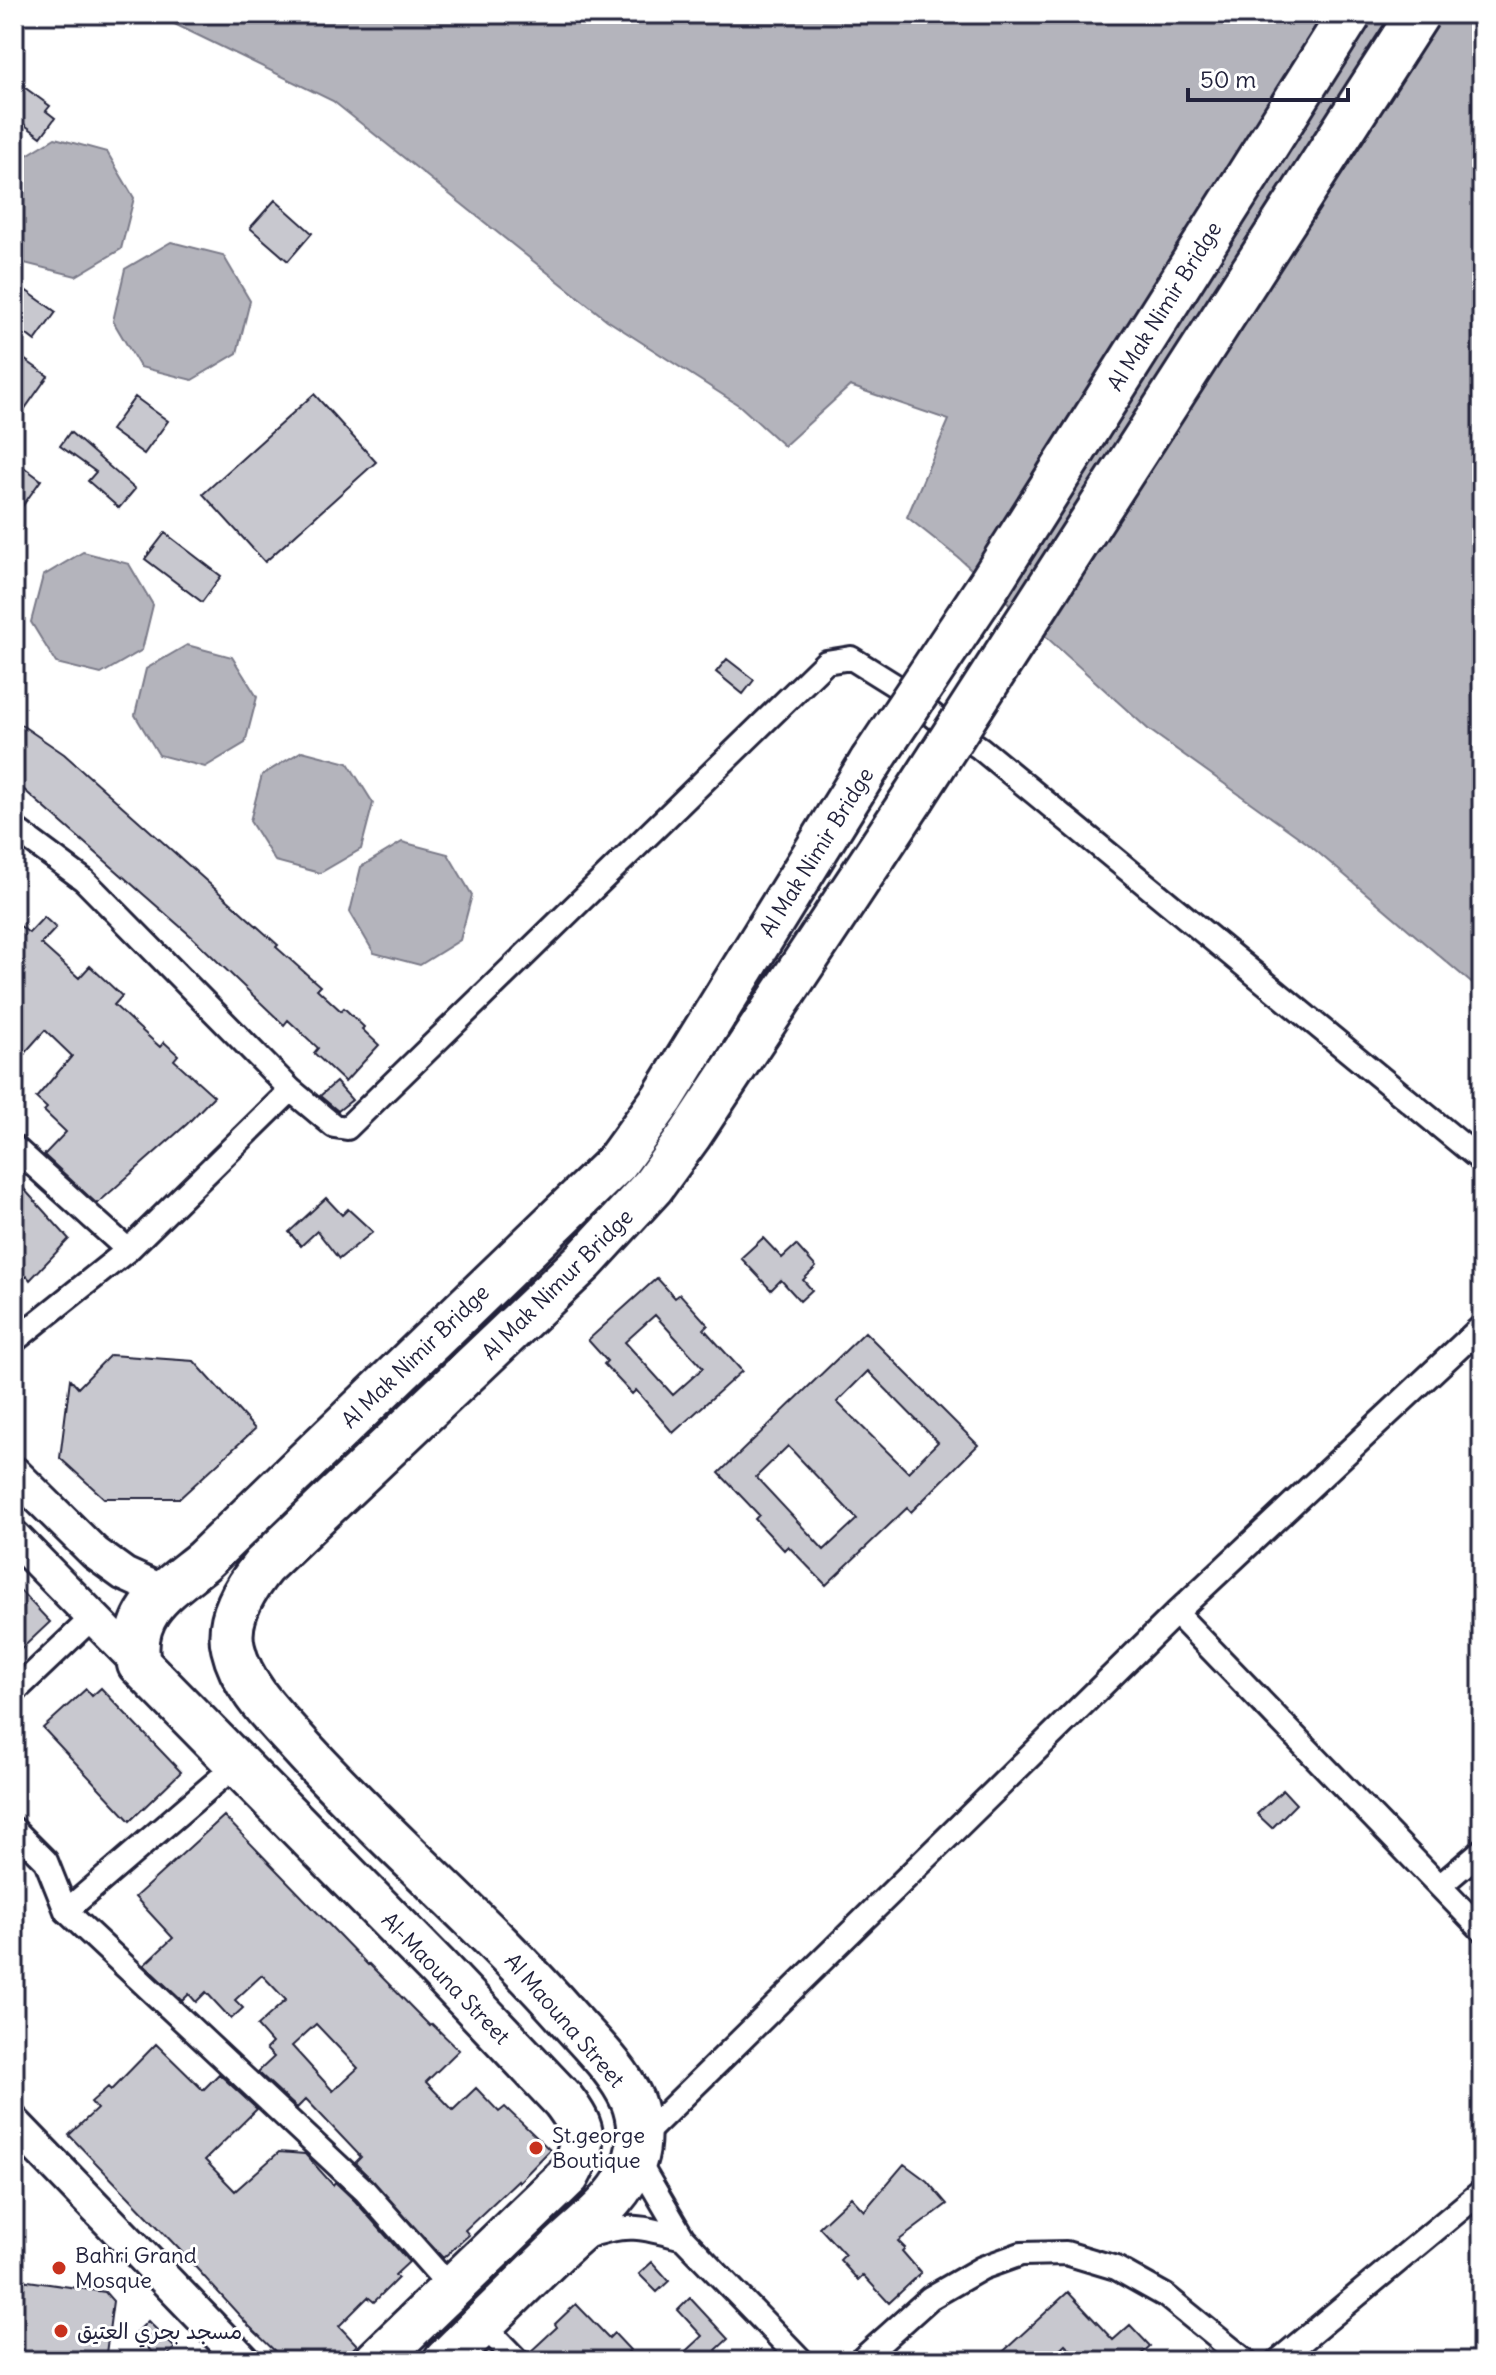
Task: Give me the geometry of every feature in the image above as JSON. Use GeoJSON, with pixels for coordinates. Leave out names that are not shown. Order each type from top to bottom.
{"type":"FeatureCollection","features":[{"type":"Feature","properties":{"kind":"highway","name":"Al Mak Nimir Bridge"},"geometry":{"type":"LineString","coordinates":[[164,1592],[203,1561],[616,1163],[663,1098],[871,762],[989,585],[1350,14]]}},
{"type":"Feature","properties":{"kind":"highway","name":"Al Mak Nimur Bridge"},"geometry":{"type":"LineString","coordinates":[[291,1735],[251,1691],[240,1671],[231,1635],[243,1592],[253,1578],[386,1448],[548,1297],[643,1197],[690,1135],[913,798],[1418,14]]}},
{"type":"Feature","properties":{"kind":"highway"},"geometry":{"type":"LineString","coordinates":[[139,1664],[135,1645],[140,1625],[164,1592]]}},
{"type":"Feature","properties":{"kind":"highway","name":"Al-Maouna Street"},"geometry":{"type":"LineString","coordinates":[[139,1664],[436,1966],[563,2100],[578,2120],[581,2150],[568,2176],[376,2361]]}},
{"type":"Feature","properties":{"kind":"highway"},"geometry":{"type":"LineString","coordinates":[[183,1711],[203,1713],[222,1706],[236,1690],[240,1671]]}},
{"type":"Feature","properties":{"kind":"highway","name":"Al Maouna Street"},"geometry":{"type":"LineString","coordinates":[[291,1735],[332,1781],[553,2001],[617,2074],[632,2101],[638,2121],[636,2150]]}},
{"type":"Feature","properties":{"kind":"highway"},"geometry":{"type":"LineString","coordinates":[[445,2361],[622,2187],[636,2150]]}},
{"type":"Feature","properties":{"kind":"street"},"geometry":{"type":"LineString","coordinates":[[14,828],[84,880],[291,1090],[334,1126],[347,1128],[826,662],[851,658],[899,688],[980,748],[1482,1161]]}},
{"type":"Feature","properties":{"kind":"street"},"geometry":{"type":"LineString","coordinates":[[14,1341],[128,1250],[291,1090]]}},
{"type":"Feature","properties":{"kind":"street"},"geometry":{"type":"LineString","coordinates":[[14,1147],[128,1250]]}},
{"type":"Feature","properties":{"kind":"street"},"geometry":{"type":"LineString","coordinates":[[802,2361],[683,2238],[636,2150],[1176,1613],[1482,1326]]}},
{"type":"Feature","properties":{"kind":"street"},"geometry":{"type":"LineString","coordinates":[[14,1473],[101,1558],[124,1574],[164,1592]]}},
{"type":"Feature","properties":{"kind":"street"},"geometry":{"type":"LineString","coordinates":[[14,1537],[139,1664]]}},
{"type":"Feature","properties":{"kind":"street"},"geometry":{"type":"LineString","coordinates":[[1176,1613],[1482,1930]]}},
{"type":"Feature","properties":{"kind":"street"},"geometry":{"type":"LineString","coordinates":[[14,1692],[92,1618]]}},
{"type":"Feature","properties":{"kind":"street"},"geometry":{"type":"LineString","coordinates":[[66,1911],[237,1764]]}},
{"type":"Feature","properties":{"kind":"street"},"geometry":{"type":"LineString","coordinates":[[14,1829],[46,1861],[66,1911],[365,2191],[451,2288]]}},
{"type":"Feature","properties":{"kind":"street"},"geometry":{"type":"LineString","coordinates":[[1441,1885],[1482,1850]]}},
{"type":"Feature","properties":{"kind":"street"},"geometry":{"type":"LineString","coordinates":[[14,2123],[244,2361]]}},
{"type":"Feature","properties":{"kind":"street"},"geometry":{"type":"LineString","coordinates":[[1294,2356],[1482,2191]]}},
{"type":"Feature","properties":{"kind":"street"},"geometry":{"type":"LineString","coordinates":[[563,2245],[614,2227],[646,2228],[683,2238]]}},
{"type":"Feature","properties":{"kind":"street"},"geometry":{"type":"LineString","coordinates":[[860,2361],[930,2298],[982,2268],[1021,2254],[1066,2253],[1116,2268],[1166,2296],[1246,2361]]}},
{"type":"Feature","properties":{"kind":"street"},"geometry":{"type":"LineString","coordinates":[[482,2324],[518,2361]]}},
{"type":"Feature","properties":{"kind":"shaded area"},"geometry":{"type":"Polygon","coordinates":[[[154,14],[1482,14],[1482,992],[1307,843],[1148,729],[960,559],[907,517],[949,420],[850,386],[784,446],[740,406],[607,320],[333,101],[154,14]]]}},
{"type":"Feature","properties":{"kind":"shaded area"},"geometry":{"type":"Polygon","coordinates":[[[55,138],[107,152],[134,198],[121,249],[76,276],[24,263],[14,246],[14,163],[55,138]]]}},
{"type":"Feature","properties":{"kind":"shaded area"},"geometry":{"type":"Polygon","coordinates":[[[171,242],[223,255],[250,301],[237,353],[192,380],[140,367],[113,321],[125,269],[171,242]]]}},
{"type":"Feature","properties":{"kind":"shaded area"},"geometry":{"type":"Polygon","coordinates":[[[83,552],[129,564],[153,605],[142,650],[101,674],[56,663],[31,622],[43,576],[83,552]]]}},
{"type":"Feature","properties":{"kind":"shaded area"},"geometry":{"type":"Polygon","coordinates":[[[187,645],[232,657],[257,697],[245,743],[205,767],[159,755],[135,715],[146,669],[187,645]]]}},
{"type":"Feature","properties":{"kind":"shaded area"},"geometry":{"type":"Polygon","coordinates":[[[302,751],[348,763],[373,803],[361,849],[320,873],[275,861],[250,821],[262,775],[302,751]]]}},
{"type":"Feature","properties":{"kind":"shaded area"},"geometry":{"type":"Polygon","coordinates":[[[402,842],[448,854],[472,895],[460,940],[420,965],[374,953],[350,912],[361,867],[402,842]]]}},
{"type":"Feature","properties":{"kind":"building"},"geometry":{"type":"Polygon","coordinates":[[[24,87],[50,106],[46,111],[55,118],[41,137],[14,117],[14,100],[24,87]]]}},
{"type":"Feature","properties":{"kind":"building"},"geometry":{"type":"Polygon","coordinates":[[[275,200],[312,233],[288,261],[250,228],[275,200]]]}},
{"type":"Feature","properties":{"kind":"building"},"geometry":{"type":"Polygon","coordinates":[[[14,282],[56,312],[35,341],[14,325],[14,282]]]}},
{"type":"Feature","properties":{"kind":"building"},"geometry":{"type":"Polygon","coordinates":[[[21,357],[48,376],[14,424],[14,367],[21,357]]]}},
{"type":"Feature","properties":{"kind":"building"},"geometry":{"type":"Polygon","coordinates":[[[314,394],[376,462],[265,562],[203,494],[314,394]]]}},
{"type":"Feature","properties":{"kind":"building"},"geometry":{"type":"Polygon","coordinates":[[[135,397],[168,421],[144,454],[111,430],[135,397]]]}},
{"type":"Feature","properties":{"kind":"building"},"geometry":{"type":"Polygon","coordinates":[[[70,432],[135,489],[119,508],[88,481],[96,472],[60,446],[70,432]]]}},
{"type":"Feature","properties":{"kind":"building"},"geometry":{"type":"Polygon","coordinates":[[[14,460],[41,480],[14,518],[14,460]]]}},
{"type":"Feature","properties":{"kind":"building"},"geometry":{"type":"Polygon","coordinates":[[[165,533],[221,576],[202,602],[145,559],[165,533]]]}},
{"type":"Feature","properties":{"kind":"building"},"geometry":{"type":"Polygon","coordinates":[[[727,659],[754,680],[743,694],[716,672],[727,659]]]}},
{"type":"Feature","properties":{"kind":"building"},"geometry":{"type":"Polygon","coordinates":[[[14,720],[64,754],[278,945],[276,947],[320,986],[317,989],[341,1011],[344,1008],[364,1027],[362,1029],[379,1045],[345,1082],[314,1053],[318,1048],[288,1020],[284,1025],[191,936],[14,781],[14,720]]]}},
{"type":"Feature","properties":{"kind":"building"},"geometry":{"type":"Polygon","coordinates":[[[44,917],[56,928],[41,944],[79,978],[90,966],[122,996],[114,1005],[160,1047],[164,1042],[178,1055],[174,1060],[214,1096],[97,1204],[44,1155],[66,1132],[44,1111],[47,1108],[36,1098],[72,1056],[45,1030],[14,1065],[14,921],[29,933],[44,917]]]}},
{"type":"Feature","properties":{"kind":"building"},"geometry":{"type":"Polygon","coordinates":[[[336,1082],[352,1100],[338,1111],[320,1096],[336,1082]]]}},
{"type":"Feature","properties":{"kind":"building"},"geometry":{"type":"Polygon","coordinates":[[[14,1178],[69,1239],[30,1280],[27,1276],[14,1285],[14,1178]]]}},
{"type":"Feature","properties":{"kind":"building"},"geometry":{"type":"Polygon","coordinates":[[[326,1198],[342,1215],[348,1209],[373,1232],[339,1259],[317,1231],[301,1246],[289,1232],[326,1198]]]}},
{"type":"Feature","properties":{"kind":"building"},"geometry":{"type":"Polygon","coordinates":[[[763,1238],[782,1258],[796,1245],[816,1267],[803,1280],[812,1290],[800,1301],[781,1280],[771,1290],[741,1258],[763,1238]]]}},
{"type":"Feature","properties":{"kind":"building"},"geometry":{"type":"Polygon","coordinates":[[[657,1278],[675,1298],[680,1294],[708,1325],[704,1329],[742,1371],[673,1433],[636,1390],[632,1394],[604,1364],[607,1361],[588,1340],[657,1278]],[[655,1315],[625,1342],[673,1395],[703,1368],[655,1315]]]}},
{"type":"Feature","properties":{"kind":"building"},"geometry":{"type":"Polygon","coordinates":[[[865,1332],[978,1445],[911,1512],[907,1508],[826,1585],[788,1546],[784,1550],[755,1519],[759,1515],[719,1473],[865,1332]],[[868,1371],[837,1402],[908,1472],[938,1442],[868,1371]],[[788,1446],[756,1477],[824,1550],[857,1519],[788,1446]]]}},
{"type":"Feature","properties":{"kind":"building"},"geometry":{"type":"Polygon","coordinates":[[[110,1355],[194,1361],[255,1429],[180,1498],[104,1498],[60,1458],[70,1379],[78,1388],[110,1355]]]}},
{"type":"Feature","properties":{"kind":"building"},"geometry":{"type":"Polygon","coordinates":[[[14,1584],[50,1622],[14,1656],[14,1584]]]}},
{"type":"Feature","properties":{"kind":"building"},"geometry":{"type":"Polygon","coordinates":[[[101,1688],[181,1772],[130,1821],[43,1728],[86,1689],[92,1696],[101,1688]]]}},
{"type":"Feature","properties":{"kind":"building"},"geometry":{"type":"Polygon","coordinates":[[[1283,1790],[1296,1804],[1272,1828],[1257,1814],[1283,1790]]]}},
{"type":"Feature","properties":{"kind":"building"},"geometry":{"type":"Polygon","coordinates":[[[224,1816],[368,1965],[459,2050],[426,2082],[453,2110],[476,2088],[499,2112],[505,2107],[550,2150],[465,2230],[469,2235],[443,2258],[355,2163],[361,2157],[306,2099],[297,2108],[258,2072],[274,2057],[266,2049],[272,2043],[257,2026],[286,2000],[262,1975],[235,2000],[243,2008],[231,2019],[206,1992],[196,2002],[189,1994],[182,2001],[144,1965],[173,1938],[135,1897],[224,1816]],[[316,2024],[292,2046],[333,2091],[358,2068],[316,2024]]]}},
{"type":"Feature","properties":{"kind":"building"},"geometry":{"type":"Polygon","coordinates":[[[156,2044],[203,2090],[219,2074],[257,2109],[205,2160],[235,2191],[279,2152],[305,2154],[333,2185],[335,2182],[355,2201],[409,2262],[374,2302],[368,2297],[339,2326],[357,2345],[340,2361],[285,2361],[69,2135],[97,2109],[91,2102],[108,2087],[111,2090],[156,2044]]]}},
{"type":"Feature","properties":{"kind":"building"},"geometry":{"type":"Polygon","coordinates":[[[904,2164],[927,2181],[947,2204],[898,2241],[905,2248],[902,2251],[921,2273],[889,2303],[863,2275],[858,2280],[840,2260],[845,2255],[819,2227],[851,2197],[864,2211],[904,2164]]]}},
{"type":"Feature","properties":{"kind":"building"},"geometry":{"type":"Polygon","coordinates":[[[652,2262],[669,2281],[657,2292],[639,2274],[652,2262]]]}},
{"type":"Feature","properties":{"kind":"building","name":"مسجد بحري العتيق"},"geometry":{"type":"Polygon","coordinates":[[[14,2279],[105,2292],[113,2301],[105,2361],[14,2361],[14,2279]]]}},
{"type":"Feature","properties":{"kind":"building"},"geometry":{"type":"Polygon","coordinates":[[[1068,2292],[1113,2340],[1130,2325],[1150,2346],[1134,2361],[1082,2361],[1065,2344],[1047,2361],[993,2361],[1068,2292]]]}},
{"type":"Feature","properties":{"kind":"building"},"geometry":{"type":"Polygon","coordinates":[[[690,2298],[728,2339],[716,2350],[727,2361],[675,2361],[702,2336],[678,2310],[690,2298]]]}},
{"type":"Feature","properties":{"kind":"building"},"geometry":{"type":"Polygon","coordinates":[[[576,2304],[609,2338],[614,2333],[636,2361],[532,2361],[529,2353],[576,2304]]]}},
{"type":"Feature","properties":{"kind":"building"},"geometry":{"type":"Polygon","coordinates":[[[148,2321],[175,2348],[161,2361],[134,2335],[148,2321]]]}},
{"type":"Feature","properties":{"kind":"place","name":"St.george Boutique"},"geometry":{"type":"Point","coordinates":[536,2148]}},
{"type":"Feature","properties":{"kind":"place","name":"Bahri Grand Mosque"},"geometry":{"type":"Point","coordinates":[59,2268]}},
{"type":"Feature","properties":{"kind":"place","name":"مسجد بحري العتيق"},"geometry":{"type":"Point","coordinates":[61,2331]}}]}
